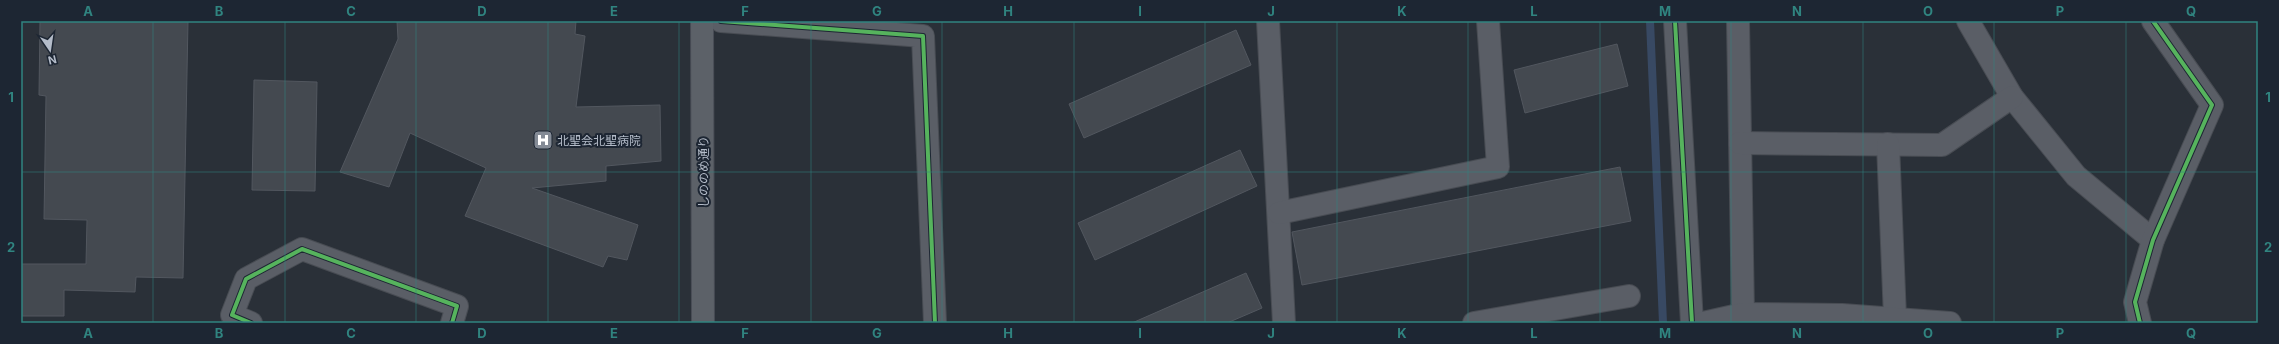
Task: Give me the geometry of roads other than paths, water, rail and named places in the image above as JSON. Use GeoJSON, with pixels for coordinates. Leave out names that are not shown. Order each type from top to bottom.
{"type":"FeatureCollection","features":[{"type":"Feature","properties":{"kind":"main road","name":"しののめ通り"},"geometry":{"type":"LineString","coordinates":[[702,21],[703,323]]}},
{"type":"Feature","properties":{"kind":"street"},"geometry":{"type":"LineString","coordinates":[[721,21],[923,36],[935,323]]}},
{"type":"Feature","properties":{"kind":"street"},"geometry":{"type":"LineString","coordinates":[[1268,21],[1284,323]]}},
{"type":"Feature","properties":{"kind":"street"},"geometry":{"type":"LineString","coordinates":[[1278,213],[1498,167],[1488,21]]}},
{"type":"Feature","properties":{"kind":"street"},"geometry":{"type":"LineString","coordinates":[[1675,21],[1692,323]]}},
{"type":"Feature","properties":{"kind":"street"},"geometry":{"type":"LineString","coordinates":[[1738,21],[1743,314]]}},
{"type":"Feature","properties":{"kind":"street"},"geometry":{"type":"LineString","coordinates":[[1968,21],[2012,97],[2076,176],[2153,240]]}},
{"type":"Feature","properties":{"kind":"street"},"geometry":{"type":"LineString","coordinates":[[2140,323],[2135,302],[2153,240],[2212,105],[2153,21]]}},
{"type":"Feature","properties":{"kind":"street"},"geometry":{"type":"LineString","coordinates":[[1740,143],[1942,145],[2012,97]]}},
{"type":"Feature","properties":{"kind":"street"},"geometry":{"type":"LineString","coordinates":[[1888,144],[1894,318]]}},
{"type":"Feature","properties":{"kind":"street"},"geometry":{"type":"LineString","coordinates":[[251,323],[232,315],[246,279],[302,249],[457,306],[452,323]]}},
{"type":"Feature","properties":{"kind":"street"},"geometry":{"type":"LineString","coordinates":[[1474,323],[1629,296]]}},
{"type":"Feature","properties":{"kind":"street"},"geometry":{"type":"LineString","coordinates":[[1702,323],[1743,314],[1842,315],[1950,323]]}},
{"type":"Feature","properties":{"kind":"waterway"},"geometry":{"type":"LineString","coordinates":[[1650,21],[1663,323]]}},
{"type":"Feature","properties":{"kind":"place","name":"北聖会北聖病院"},"geometry":{"type":"Point","coordinates":[543,140]}}]}
